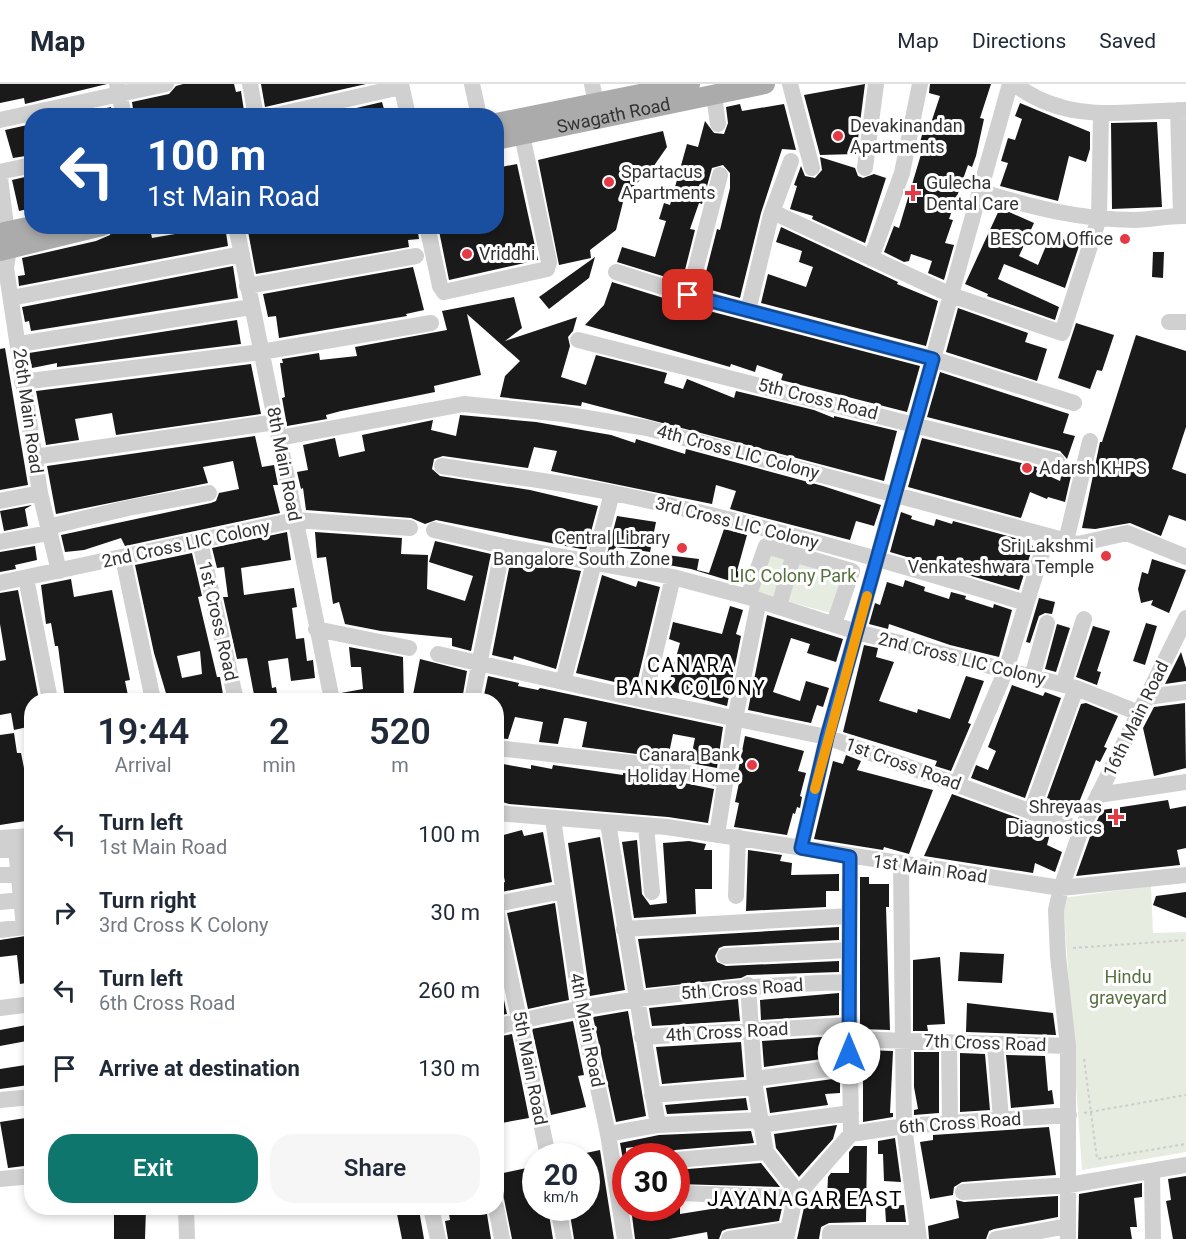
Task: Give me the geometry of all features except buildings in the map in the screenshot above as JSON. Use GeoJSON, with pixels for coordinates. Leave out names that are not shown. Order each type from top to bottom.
{"type":"FeatureCollection","features":[{"type":"Feature","properties":{"kind":"main road","name":"Swagath Road"},"geometry":{"type":"LineString","coordinates":[[504,121],[594,93],[690,84]]}},
{"type":"Feature","properties":{"kind":"main road","name":"Swagath Road"},"geometry":{"type":"LineString","coordinates":[[504,139],[765,84]]}},
{"type":"Feature","properties":{"kind":"main road"},"geometry":{"type":"LineString","coordinates":[[4,249],[24,233]]}},
{"type":"Feature","properties":{"kind":"main road"},"geometry":{"type":"LineString","coordinates":[[4,249],[68,234]]}},
{"type":"Feature","properties":{"kind":"street"},"geometry":{"type":"LineString","coordinates":[[46,108],[118,89],[166,84]]}},
{"type":"Feature","properties":{"kind":"street"},"geometry":{"type":"LineString","coordinates":[[250,84],[254,108]]}},
{"type":"Feature","properties":{"kind":"street"},"geometry":{"type":"LineString","coordinates":[[472,84],[477,108]]}},
{"type":"Feature","properties":{"kind":"street"},"geometry":{"type":"LineString","coordinates":[[790,84],[812,168]]}},
{"type":"Feature","properties":{"kind":"street"},"geometry":{"type":"LineString","coordinates":[[865,168],[876,84]]}},
{"type":"Feature","properties":{"kind":"street"},"geometry":{"type":"LineString","coordinates":[[871,258],[902,173],[920,84]]}},
{"type":"Feature","properties":{"kind":"street"},"geometry":{"type":"LineString","coordinates":[[801,848],[827,737],[1010,84]]}},
{"type":"Feature","properties":{"kind":"street"},"geometry":{"type":"LineString","coordinates":[[980,191],[1037,210],[1099,218],[1135,220],[1183,216],[1182,110],[1101,115],[1050,105],[1014,84]]}},
{"type":"Feature","properties":{"kind":"street"},"geometry":{"type":"LineString","coordinates":[[305,108],[401,85],[406,108]]}},
{"type":"Feature","properties":{"kind":"street"},"geometry":{"type":"LineString","coordinates":[[118,89],[122,108]]}},
{"type":"Feature","properties":{"kind":"street"},"geometry":{"type":"LineString","coordinates":[[714,94],[718,124]]}},
{"type":"Feature","properties":{"kind":"street"},"geometry":{"type":"LineString","coordinates":[[0,120],[24,114]]}},
{"type":"Feature","properties":{"kind":"street"},"geometry":{"type":"LineString","coordinates":[[771,215],[775,213],[951,295],[1062,333],[1099,218],[1101,115]]}},
{"type":"Feature","properties":{"kind":"street"},"geometry":{"type":"LineString","coordinates":[[429,234],[440,286],[444,292],[547,269],[549,262],[522,135]]}},
{"type":"Feature","properties":{"kind":"street"},"geometry":{"type":"LineString","coordinates":[[748,310],[771,215],[791,160]]}},
{"type":"Feature","properties":{"kind":"street"},"geometry":{"type":"LineString","coordinates":[[0,172],[24,167]]}},
{"type":"Feature","properties":{"kind":"street"},"geometry":{"type":"LineString","coordinates":[[688,295],[720,175]]}},
{"type":"Feature","properties":{"kind":"street","name":"26th Main Road"},"geometry":{"type":"LineString","coordinates":[[0,178],[7,303],[19,345],[22,382],[40,493],[58,571]]}},
{"type":"Feature","properties":{"kind":"street","name":"8th Main Road"},"geometry":{"type":"LineString","coordinates":[[238,234],[330,693]]}},
{"type":"Feature","properties":{"kind":"street"},"geometry":{"type":"LineString","coordinates":[[7,303],[242,254]]}},
{"type":"Feature","properties":{"kind":"street"},"geometry":{"type":"LineString","coordinates":[[247,286],[416,256]]}},
{"type":"Feature","properties":{"kind":"street"},"geometry":{"type":"LineString","coordinates":[[616,272],[688,295],[933,359],[1074,403]]}},
{"type":"Feature","properties":{"kind":"street"},"geometry":{"type":"LineString","coordinates":[[19,345],[251,307]]}},
{"type":"Feature","properties":{"kind":"street"},"geometry":{"type":"LineString","coordinates":[[1169,322],[1186,322]]}},
{"type":"Feature","properties":{"kind":"street"},"geometry":{"type":"LineString","coordinates":[[22,382],[261,352],[431,323]]}},
{"type":"Feature","properties":{"kind":"street","name":"5th Cross Road"},"geometry":{"type":"LineString","coordinates":[[578,340],[915,423],[1057,461]]}},
{"type":"Feature","properties":{"kind":"street","name":"4th Cross LIC Colony"},"geometry":{"type":"LineString","coordinates":[[34,457],[278,430],[464,404],[564,414],[647,428],[896,493],[1066,541],[1080,544],[1127,532],[1186,557]]}},
{"type":"Feature","properties":{"kind":"street"},"geometry":{"type":"LineString","coordinates":[[1066,541],[1090,441]]}},
{"type":"Feature","properties":{"kind":"street","name":"3rd Cross LIC Colony"},"geometry":{"type":"LineString","coordinates":[[442,466],[612,493],[878,558],[1026,603]]}},
{"type":"Feature","properties":{"kind":"street"},"geometry":{"type":"LineString","coordinates":[[0,501],[40,493]]}},
{"type":"Feature","properties":{"kind":"street"},"geometry":{"type":"LineString","coordinates":[[0,542],[128,508],[209,493]]}},
{"type":"Feature","properties":{"kind":"street"},"geometry":{"type":"LineString","coordinates":[[563,682],[612,493]]}},
{"type":"Feature","properties":{"kind":"street","name":"2nd Cross LIC Colony"},"geometry":{"type":"LineString","coordinates":[[0,583],[200,543],[295,520],[410,528]]}},
{"type":"Feature","properties":{"kind":"street","name":"2nd Cross LIC Colony"},"geometry":{"type":"LineString","coordinates":[[434,530],[503,546],[673,577],[754,598],[857,632],[1070,687],[1138,713]]}},
{"type":"Feature","properties":{"kind":"street"},"geometry":{"type":"LineString","coordinates":[[957,784],[1006,670],[1047,536]]}},
{"type":"Feature","properties":{"kind":"street"},"geometry":{"type":"LineString","coordinates":[[779,606],[801,556],[812,541]]}},
{"type":"Feature","properties":{"kind":"street","name":"1st Cross Road"},"geometry":{"type":"LineString","coordinates":[[200,543],[234,693]]}},
{"type":"Feature","properties":{"kind":"street"},"geometry":{"type":"LineString","coordinates":[[474,693],[503,546]]}},
{"type":"Feature","properties":{"kind":"street"},"geometry":{"type":"LineString","coordinates":[[717,835],[754,598],[766,546],[852,571],[834,624]]}},
{"type":"Feature","properties":{"kind":"street"},"geometry":{"type":"LineString","coordinates":[[123,558],[152,693]]}},
{"type":"Feature","properties":{"kind":"street"},"geometry":{"type":"LineString","coordinates":[[644,700],[673,577]]}},
{"type":"Feature","properties":{"kind":"street"},"geometry":{"type":"LineString","coordinates":[[26,578],[49,693]]}},
{"type":"Feature","properties":{"kind":"street","name":"16th Main Road"},"geometry":{"type":"LineString","coordinates":[[1068,1233],[1069,1115],[1076,1049],[1056,927],[1061,888],[1081,830],[1186,618]]}},
{"type":"Feature","properties":{"kind":"street"},"geometry":{"type":"LineString","coordinates":[[1031,812],[1070,687],[1084,619]]}},
{"type":"Feature","properties":{"kind":"street"},"geometry":{"type":"LineString","coordinates":[[1032,677],[1047,623]]}},
{"type":"Feature","properties":{"kind":"street"},"geometry":{"type":"LineString","coordinates":[[316,629],[409,648]]}},
{"type":"Feature","properties":{"kind":"street","name":"1st Cross Road"},"geometry":{"type":"LineString","coordinates":[[438,654],[644,700],[827,737],[1081,830]]}},
{"type":"Feature","properties":{"kind":"street"},"geometry":{"type":"LineString","coordinates":[[1147,697],[1186,692]]}},
{"type":"Feature","properties":{"kind":"street"},"geometry":{"type":"LineString","coordinates":[[504,749],[641,764],[725,780]]}},
{"type":"Feature","properties":{"kind":"street"},"geometry":{"type":"LineString","coordinates":[[1098,795],[1186,782]]}},
{"type":"Feature","properties":{"kind":"street","name":"1st Main Road"},"geometry":{"type":"LineString","coordinates":[[504,814],[646,826],[738,837],[901,866],[1061,888],[1186,875]]}},
{"type":"Feature","properties":{"kind":"street","name":"4th Main Road"},"geometry":{"type":"LineString","coordinates":[[553,819],[580,1010],[608,1134],[625,1239]]}},
{"type":"Feature","properties":{"kind":"street"},"geometry":{"type":"LineString","coordinates":[[608,823],[635,998],[658,1125]]}},
{"type":"Feature","properties":{"kind":"street"},"geometry":{"type":"LineString","coordinates":[[646,826],[652,892]]}},
{"type":"Feature","properties":{"kind":"street"},"geometry":{"type":"LineString","coordinates":[[0,838],[24,836]]}},
{"type":"Feature","properties":{"kind":"street"},"geometry":{"type":"LineString","coordinates":[[736,896],[738,837]]}},
{"type":"Feature","properties":{"kind":"street"},"geometry":{"type":"LineString","coordinates":[[16,849],[24,869]]}},
{"type":"Feature","properties":{"kind":"street"},"geometry":{"type":"LineString","coordinates":[[729,1239],[787,1234],[797,1196],[851,1134],[850,857]]}},
{"type":"Feature","properties":{"kind":"street"},"geometry":{"type":"LineString","coordinates":[[830,1239],[830,1233],[919,1236],[904,1126],[901,866]]}},
{"type":"Feature","properties":{"kind":"street"},"geometry":{"type":"LineString","coordinates":[[0,875],[24,872]]}},
{"type":"Feature","properties":{"kind":"street"},"geometry":{"type":"LineString","coordinates":[[504,902],[563,891]]}},
{"type":"Feature","properties":{"kind":"street"},"geometry":{"type":"LineString","coordinates":[[0,902],[24,899]]}},
{"type":"Feature","properties":{"kind":"street"},"geometry":{"type":"LineString","coordinates":[[624,929],[849,916]]}},
{"type":"Feature","properties":{"kind":"street"},"geometry":{"type":"LineString","coordinates":[[0,930],[24,927]]}},
{"type":"Feature","properties":{"kind":"street","name":"5th Main Road"},"geometry":{"type":"LineString","coordinates":[[504,947],[545,1143]]}},
{"type":"Feature","properties":{"kind":"street"},"geometry":{"type":"LineString","coordinates":[[724,956],[849,950]]}},
{"type":"Feature","properties":{"kind":"street","name":"5th Cross Road"},"geometry":{"type":"LineString","coordinates":[[504,1026],[635,998],[748,985],[849,982]]}},
{"type":"Feature","properties":{"kind":"street"},"geometry":{"type":"LineString","coordinates":[[748,985],[755,1083],[766,1152],[797,1196]]}},
{"type":"Feature","properties":{"kind":"street"},"geometry":{"type":"LineString","coordinates":[[0,1008],[24,1005]]}},
{"type":"Feature","properties":{"kind":"street","name":"4th Cross Road"},"geometry":{"type":"LineString","coordinates":[[642,1037],[751,1030],[849,1032],[902,1040]]}},
{"type":"Feature","properties":{"kind":"street","name":"7th Cross Road"},"geometry":{"type":"LineString","coordinates":[[902,1040],[1076,1049]]}},
{"type":"Feature","properties":{"kind":"street"},"geometry":{"type":"LineString","coordinates":[[949,1042],[950,1122]]}},
{"type":"Feature","properties":{"kind":"street"},"geometry":{"type":"LineString","coordinates":[[995,1044],[1001,1119]]}},
{"type":"Feature","properties":{"kind":"street"},"geometry":{"type":"LineString","coordinates":[[652,1095],[755,1083],[849,1066]]}},
{"type":"Feature","properties":{"kind":"street"},"geometry":{"type":"LineString","coordinates":[[0,1100],[24,1098]]}},
{"type":"Feature","properties":{"kind":"street"},"geometry":{"type":"LineString","coordinates":[[608,1134],[658,1125],[760,1122],[851,1113]]}},
{"type":"Feature","properties":{"kind":"street","name":"6th Cross Road"},"geometry":{"type":"LineString","coordinates":[[851,1134],[904,1126],[1069,1115]]}},
{"type":"Feature","properties":{"kind":"street"},"geometry":{"type":"LineString","coordinates":[[690,1159],[766,1152]]}},
{"type":"Feature","properties":{"kind":"street"},"geometry":{"type":"LineString","coordinates":[[963,1192],[1069,1185],[1186,1165]]}},
{"type":"Feature","properties":{"kind":"street"},"geometry":{"type":"LineString","coordinates":[[1152,1172],[1153,1239]]}},
{"type":"Feature","properties":{"kind":"street"},"geometry":{"type":"LineString","coordinates":[[0,1179],[24,1177]]}},
{"type":"Feature","properties":{"kind":"street"},"geometry":{"type":"LineString","coordinates":[[690,1193],[797,1196]]}},
{"type":"Feature","properties":{"kind":"street"},"geometry":{"type":"LineString","coordinates":[[186,1215],[187,1239]]}},
{"type":"Feature","properties":{"kind":"street"},"geometry":{"type":"LineString","coordinates":[[433,1215],[438,1239]]}},
{"type":"Feature","properties":{"kind":"street"},"geometry":{"type":"LineString","coordinates":[[498,1215],[502,1239]]}},
{"type":"Feature","properties":{"kind":"street"},"geometry":{"type":"LineString","coordinates":[[561,1221],[564,1239]]}},
{"type":"Feature","properties":{"kind":"street"},"geometry":{"type":"LineString","coordinates":[[996,1239],[1068,1233]]}},
{"type":"Feature","properties":{"kind":"path"},"geometry":{"type":"LineString","coordinates":[[1070,948],[1186,940]]}},
{"type":"Feature","properties":{"kind":"path"},"geometry":{"type":"LineString","coordinates":[[1076,1049],[1091,1112],[1097,1159],[1186,1144]]}},
{"type":"Feature","properties":{"kind":"path"},"geometry":{"type":"LineString","coordinates":[[1069,1115],[1186,1095]]}},
{"type":"Feature","properties":{"kind":"green space","name":"LIC Colony Park"},"geometry":{"type":"Polygon","coordinates":[[[763,539],[860,567],[845,617],[749,591],[763,539]]]}},
{"type":"Feature","properties":{"kind":"green space","name":"Hindu graveyard"},"geometry":{"type":"Polygon","coordinates":[[[1151,886],[1153,933],[1186,932],[1186,1152],[1082,1170],[1063,898],[1151,886]]]}},
{"type":"Feature","properties":{"kind":"slow traffic"},"geometry":{"type":"LineString","coordinates":[[815,789],[827,737],[867,596]]}},
{"type":"Feature","properties":{"kind":"place","name":"Devakinandan Apartments"},"geometry":{"type":"Point","coordinates":[838,136]}},
{"type":"Feature","properties":{"kind":"place","name":"Spartacus Apartments"},"geometry":{"type":"Point","coordinates":[609,182]}},
{"type":"Feature","properties":{"kind":"place","name":"Gulecha Dental Care"},"geometry":{"type":"Point","coordinates":[913,193]}},
{"type":"Feature","properties":{"kind":"place","name":"BESCOM Office"},"geometry":{"type":"Point","coordinates":[1125,239]}},
{"type":"Feature","properties":{"kind":"place","name":"Vriddhi"},"geometry":{"type":"Point","coordinates":[467,254]}},
{"type":"Feature","properties":{"kind":"place","name":"Adarsh KHPS"},"geometry":{"type":"Point","coordinates":[1027,468]}},
{"type":"Feature","properties":{"kind":"place","name":"Central Library Bangalore South Zone"},"geometry":{"type":"Point","coordinates":[682,548]}},
{"type":"Feature","properties":{"kind":"place","name":"Sri Lakshmi Venkateshwara Temple"},"geometry":{"type":"Point","coordinates":[1106,556]}},
{"type":"Feature","properties":{"kind":"place","name":"Canara Bank Holiday Home"},"geometry":{"type":"Point","coordinates":[752,765]}},
{"type":"Feature","properties":{"kind":"place","name":"Shreyaas Diagnostics"},"geometry":{"type":"Point","coordinates":[1116,817]}},
{"type":"Feature","properties":{"kind":"district","name":"CANARA BANK COLONY"},"geometry":{"type":"Point","coordinates":[691,676]}},
{"type":"Feature","properties":{"kind":"district","name":"JAYANAGAR EAST"},"geometry":{"type":"Point","coordinates":[805,1199]}},
{"type":"Feature","properties":{"kind":"route"},"geometry":{"type":"LineString","coordinates":[[688,295],[933,359],[827,737],[801,848],[850,857],[849,1053]]}}]}
